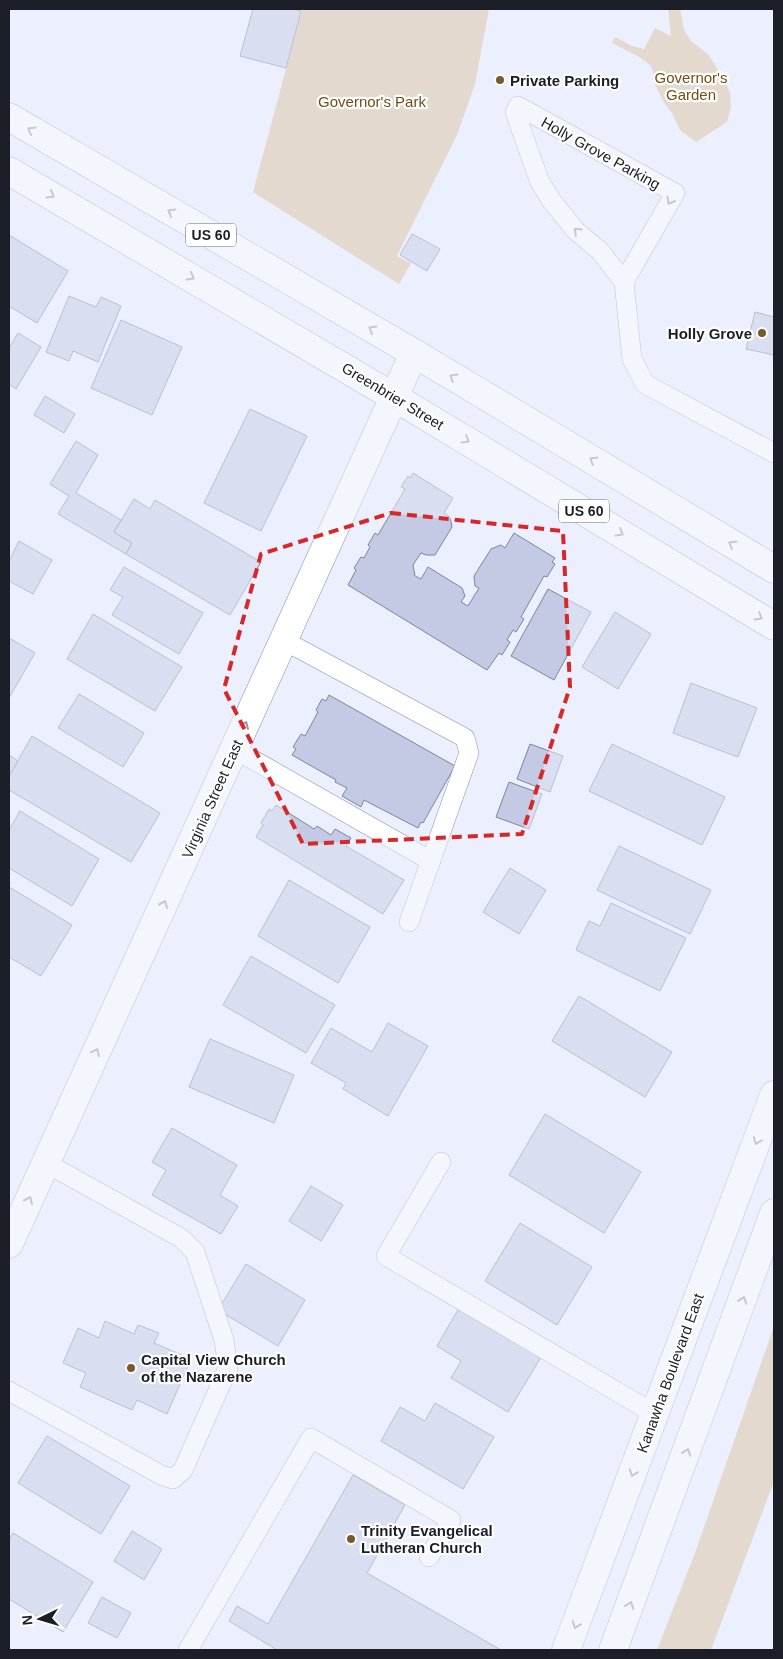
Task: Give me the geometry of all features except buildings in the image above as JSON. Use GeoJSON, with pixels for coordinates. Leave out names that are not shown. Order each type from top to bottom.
{"type":"FeatureCollection","features":[{"type":"Feature","properties":{"kind":"main road","name":"US 60"},"geometry":{"type":"LineString","coordinates":[[9,117],[414,353],[774,569]]}},
{"type":"Feature","properties":{"kind":"main road","name":"Greenbrier Street"},"geometry":{"type":"LineString","coordinates":[[9,171],[394,396],[774,626]]}},
{"type":"Feature","properties":{"kind":"main road","name":"Virginia Street East"},"geometry":{"type":"LineString","coordinates":[[9,1244],[414,353]]}},
{"type":"Feature","properties":{"kind":"main road","name":"Kanawha Boulevard East"},"geometry":{"type":"LineString","coordinates":[[566,1650],[774,1095]]}},
{"type":"Feature","properties":{"kind":"main road"},"geometry":{"type":"LineString","coordinates":[[613,1650],[774,1213]]}},
{"type":"Feature","properties":{"kind":"lane","name":"Holly Grove Parking"},"geometry":{"type":"LineString","coordinates":[[516,109],[675,193],[624,282],[600,251],[576,231],[551,200],[539,180],[516,109]]}},
{"type":"Feature","properties":{"kind":"lane"},"geometry":{"type":"LineString","coordinates":[[624,282],[632,359],[645,384],[774,453]]}},
{"type":"Feature","properties":{"kind":"lane"},"geometry":{"type":"LineString","coordinates":[[284,640],[465,738],[469,753],[409,922]]}},
{"type":"Feature","properties":{"kind":"lane"},"geometry":{"type":"LineString","coordinates":[[234,749],[431,861]]}},
{"type":"Feature","properties":{"kind":"lane"},"geometry":{"type":"LineString","coordinates":[[441,1162],[386,1256],[655,1414]]}},
{"type":"Feature","properties":{"kind":"lane"},"geometry":{"type":"LineString","coordinates":[[9,1391],[161,1475],[173,1479],[183,1470],[228,1368],[224,1340],[195,1252],[181,1238],[46,1163]]}},
{"type":"Feature","properties":{"kind":"lane"},"geometry":{"type":"LineString","coordinates":[[188,1650],[311,1438],[451,1520],[429,1557]]}},
{"type":"Feature","properties":{"kind":"highlighted area"},"geometry":{"type":"Polygon","coordinates":[[[391,513],[563,531],[570,687],[522,834],[303,844],[224,689],[261,554],[391,513]]]}},
{"type":"Feature","properties":{"kind":"green space","name":"Governor's Park"},"geometry":{"type":"Polygon","coordinates":[[[302,9],[489,9],[475,84],[457,135],[397,256],[411,263],[399,284],[253,192],[302,9]]]}},
{"type":"Feature","properties":{"kind":"green space","name":"Governor's Garden"},"geometry":{"type":"Polygon","coordinates":[[[668,9],[680,9],[684,30],[691,41],[708,54],[725,81],[730,93],[731,106],[727,122],[696,142],[680,130],[655,85],[651,66],[641,58],[612,43],[615,37],[632,46],[644,49],[655,28],[671,36],[668,9]]]}},
{"type":"Feature","properties":{"kind":"green space"},"geometry":{"type":"Polygon","coordinates":[[[774,1326],[774,1481],[711,1650],[657,1650],[695,1553],[774,1326]]]}},
{"type":"Feature","properties":{"kind":"place","name":"Private Parking"},"geometry":{"type":"Point","coordinates":[500,80]}},
{"type":"Feature","properties":{"kind":"place","name":"Holly Grove"},"geometry":{"type":"Point","coordinates":[762,333]}},
{"type":"Feature","properties":{"kind":"place","name":"Capital View Church of the Nazarene"},"geometry":{"type":"Point","coordinates":[131,1368]}},
{"type":"Feature","properties":{"kind":"place","name":"Trinity Evangelical Lutheran Church"},"geometry":{"type":"Point","coordinates":[351,1539]}}]}
